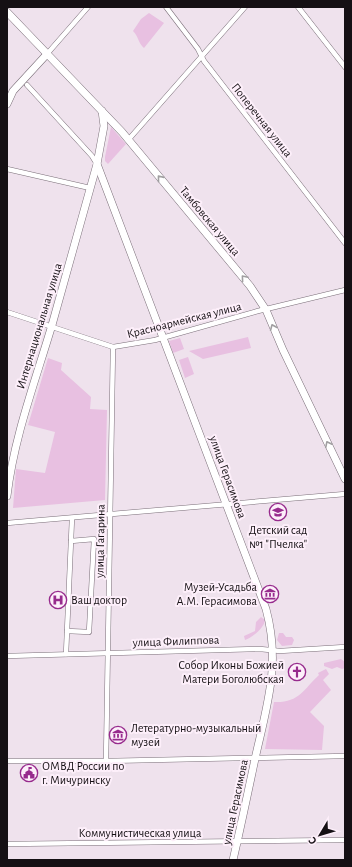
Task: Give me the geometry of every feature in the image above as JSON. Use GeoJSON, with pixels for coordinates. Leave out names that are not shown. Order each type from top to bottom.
{"type":"FeatureCollection","features":[{"type":"Feature","properties":{"kind":"main road","name":"Тамбовская улица"},"geometry":{"type":"LineString","coordinates":[[7,12],[129,139],[250,286],[266,310],[283,350],[345,479]]}},
{"type":"Feature","properties":{"kind":"main road"},"geometry":{"type":"LineString","coordinates":[[7,104],[10,90],[47,54]]}},
{"type":"Feature","properties":{"kind":"main road"},"geometry":{"type":"LineString","coordinates":[[97,164],[104,126],[102,111]]}},
{"type":"Feature","properties":{"kind":"main road","name":"Интернациональная улица"},"geometry":{"type":"LineString","coordinates":[[7,496],[10,472],[20,428],[52,325],[97,164]]}},
{"type":"Feature","properties":{"kind":"main road","name":"улица Герасимова"},"geometry":{"type":"LineString","coordinates":[[97,164],[162,338],[172,358],[266,609],[274,652],[273,670],[266,712],[234,860]]}},
{"type":"Feature","properties":{"kind":"street"},"geometry":{"type":"LineString","coordinates":[[47,54],[88,7]]}},
{"type":"Feature","properties":{"kind":"street","name":"Поперечная улица"},"geometry":{"type":"LineString","coordinates":[[166,7],[345,243]]}},
{"type":"Feature","properties":{"kind":"street"},"geometry":{"type":"LineString","coordinates":[[129,139],[201,55],[245,7]]}},
{"type":"Feature","properties":{"kind":"street"},"geometry":{"type":"LineString","coordinates":[[298,7],[345,67]]}},
{"type":"Feature","properties":{"kind":"street"},"geometry":{"type":"LineString","coordinates":[[27,85],[92,156],[97,164]]}},
{"type":"Feature","properties":{"kind":"street"},"geometry":{"type":"LineString","coordinates":[[7,169],[90,188]]}},
{"type":"Feature","properties":{"kind":"street","name":"Красноармейская улица"},"geometry":{"type":"LineString","coordinates":[[7,312],[52,325],[113,347],[162,338],[345,290]]}},
{"type":"Feature","properties":{"kind":"street","name":"улица Гагарина"},"geometry":{"type":"LineString","coordinates":[[106,761],[113,347]]}},
{"type":"Feature","properties":{"kind":"street"},"geometry":{"type":"LineString","coordinates":[[7,523],[226,503],[345,494]]}},
{"type":"Feature","properties":{"kind":"street"},"geometry":{"type":"LineString","coordinates":[[66,654],[72,518]]}},
{"type":"Feature","properties":{"kind":"street"},"geometry":{"type":"LineString","coordinates":[[67,631],[89,632],[94,539],[71,541]]}},
{"type":"Feature","properties":{"kind":"street","name":"улица Филиппова"},"geometry":{"type":"LineString","coordinates":[[7,656],[260,649],[274,652],[345,647]]}},
{"type":"Feature","properties":{"kind":"street"},"geometry":{"type":"LineString","coordinates":[[7,761],[106,761],[345,756]]}},
{"type":"Feature","properties":{"kind":"street","name":"Коммунистическая улица"},"geometry":{"type":"LineString","coordinates":[[7,844],[345,840]]}},
{"type":"Feature","properties":{"kind":"shaded area"},"geometry":{"type":"Polygon","coordinates":[[[149,13],[164,23],[144,48],[133,31],[141,19],[149,13]]]}},
{"type":"Feature","properties":{"kind":"shaded area"},"geometry":{"type":"Polygon","coordinates":[[[111,127],[126,144],[108,164],[105,161],[105,157],[111,127]]]}},
{"type":"Feature","properties":{"kind":"shaded area"},"geometry":{"type":"Polygon","coordinates":[[[248,337],[251,348],[203,359],[189,351],[248,337]]]}},
{"type":"Feature","properties":{"kind":"shaded area"},"geometry":{"type":"Polygon","coordinates":[[[180,338],[184,349],[173,353],[169,341],[180,338]]]}},
{"type":"Feature","properties":{"kind":"shaded area"},"geometry":{"type":"Polygon","coordinates":[[[188,357],[194,374],[185,378],[179,360],[188,357]]]}},
{"type":"Feature","properties":{"kind":"shaded area"},"geometry":{"type":"Polygon","coordinates":[[[48,358],[62,363],[61,370],[91,397],[90,409],[107,410],[105,500],[13,508],[16,469],[45,473],[55,432],[28,425],[48,358]]]}},
{"type":"Feature","properties":{"kind":"shaded area"},"geometry":{"type":"Polygon","coordinates":[[[261,617],[265,620],[261,629],[245,640],[244,636],[255,631],[256,622],[261,617]]]}},
{"type":"Feature","properties":{"kind":"shaded area"},"geometry":{"type":"Polygon","coordinates":[[[279,633],[283,633],[286,637],[292,637],[294,640],[292,645],[282,646],[277,640],[279,633]]]}},
{"type":"Feature","properties":{"kind":"shaded area"},"geometry":{"type":"Polygon","coordinates":[[[341,659],[345,662],[345,668],[342,669],[337,667],[332,669],[324,666],[324,663],[341,659]]]}},
{"type":"Feature","properties":{"kind":"shaded area"},"geometry":{"type":"Polygon","coordinates":[[[326,669],[329,674],[323,680],[331,690],[310,712],[324,726],[322,750],[265,749],[274,702],[282,702],[295,698],[319,675],[318,673],[326,669]]]}},
{"type":"Feature","properties":{"kind":"place","name":"Детский сад №1 \"Пчелка\""},"geometry":{"type":"Point","coordinates":[278,512]}},
{"type":"Feature","properties":{"kind":"place","name":"Музей-Усадьба А.М. Герасимова"},"geometry":{"type":"Point","coordinates":[270,594]}},
{"type":"Feature","properties":{"kind":"place","name":"Ваш доктор"},"geometry":{"type":"Point","coordinates":[58,600]}},
{"type":"Feature","properties":{"kind":"place","name":"Собор Иконы Божией Матери Боголюбская"},"geometry":{"type":"Point","coordinates":[297,672]}},
{"type":"Feature","properties":{"kind":"place","name":"Летературно-музыкальный музей"},"geometry":{"type":"Point","coordinates":[118,735]}},
{"type":"Feature","properties":{"kind":"place","name":"ОМВД России по г. Мичуринску"},"geometry":{"type":"Point","coordinates":[29,773]}}]}
